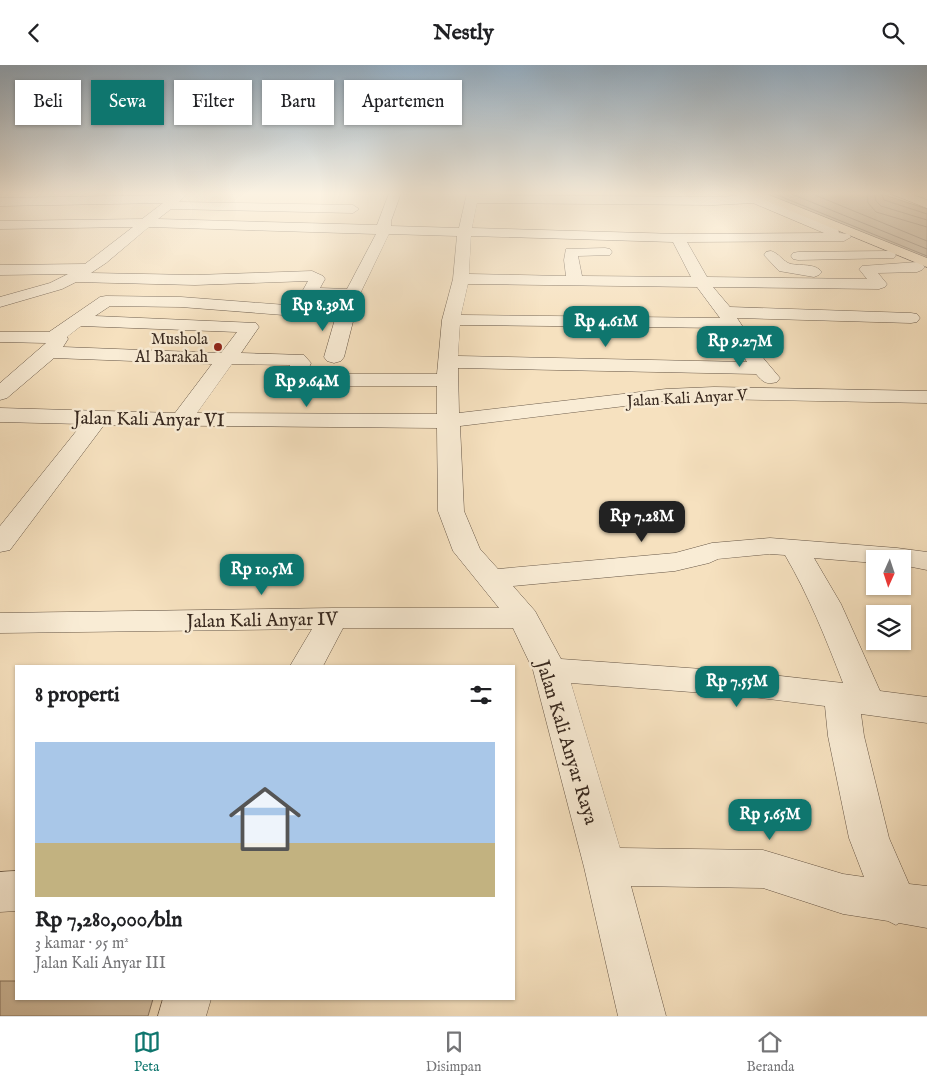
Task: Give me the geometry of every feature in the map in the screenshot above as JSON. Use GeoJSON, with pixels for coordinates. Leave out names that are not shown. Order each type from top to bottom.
{"type":"FeatureCollection","features":[{"type":"Feature","properties":{"kind":"main road"},"geometry":{"type":"LineString","coordinates":[[853,237],[924,267]]}},
{"type":"Feature","properties":{"kind":"street"},"geometry":{"type":"LineString","coordinates":[[0,302],[56,286],[82,273],[128,237]]}},
{"type":"Feature","properties":{"kind":"street"},"geometry":{"type":"LineString","coordinates":[[334,357],[352,294],[381,237]]}},
{"type":"Feature","properties":{"kind":"street","name":"Jalan Kali Anyar Raya"},"geometry":{"type":"LineString","coordinates":[[470,237],[451,319],[448,371],[451,511],[467,551],[524,618],[550,670],[605,867],[642,1016]]}},
{"type":"Feature","properties":{"kind":"street"},"geometry":{"type":"LineString","coordinates":[[482,237],[575,281],[879,285]]}},
{"type":"Feature","properties":{"kind":"street"},"geometry":{"type":"LineString","coordinates":[[657,237],[781,237]]}},
{"type":"Feature","properties":{"kind":"street"},"geometry":{"type":"LineString","coordinates":[[845,237],[924,267]]}},
{"type":"Feature","properties":{"kind":"street"},"geometry":{"type":"LineString","coordinates":[[678,238],[678,254],[728,318],[779,394]]}},
{"type":"Feature","properties":{"kind":"street"},"geometry":{"type":"LineString","coordinates":[[575,281],[566,262],[572,252],[619,253]]}},
{"type":"Feature","properties":{"kind":"street"},"geometry":{"type":"LineString","coordinates":[[678,254],[705,254]]}},
{"type":"Feature","properties":{"kind":"street"},"geometry":{"type":"LineString","coordinates":[[752,255],[771,255],[815,260],[888,255]]}},
{"type":"Feature","properties":{"kind":"street"},"geometry":{"type":"LineString","coordinates":[[771,255],[784,269],[812,270],[825,284]]}},
{"type":"Feature","properties":{"kind":"street"},"geometry":{"type":"LineString","coordinates":[[451,319],[728,318],[917,323],[879,285],[867,269],[924,267]]}},
{"type":"Feature","properties":{"kind":"street"},"geometry":{"type":"LineString","coordinates":[[0,270],[195,280],[312,276],[316,279],[311,290],[312,292],[352,294]]}},
{"type":"Feature","properties":{"kind":"street"},"geometry":{"type":"LineString","coordinates":[[0,395],[76,321],[100,304],[114,301],[181,302],[345,315]]}},
{"type":"Feature","properties":{"kind":"street"},"geometry":{"type":"LineString","coordinates":[[76,321],[250,327],[181,420]]}},
{"type":"Feature","properties":{"kind":"street"},"geometry":{"type":"LineString","coordinates":[[0,337],[51,345],[227,358],[297,359],[301,363],[294,378],[291,400],[366,400],[448,371],[762,368]]}},
{"type":"Feature","properties":{"kind":"street","name":"Jalan Kali Anyar V"},"geometry":{"type":"LineString","coordinates":[[449,421],[666,395],[714,393],[927,397]]}},
{"type":"Feature","properties":{"kind":"street","name":"Jalan Kali Anyar VI"},"geometry":{"type":"LineString","coordinates":[[0,415],[181,420],[291,400],[366,400],[449,421]]}},
{"type":"Feature","properties":{"kind":"street"},"geometry":{"type":"LineString","coordinates":[[0,544],[98,419]]}},
{"type":"Feature","properties":{"kind":"street"},"geometry":{"type":"LineString","coordinates":[[490,579],[675,562],[712,551],[770,546],[897,556],[927,561]]}},
{"type":"Feature","properties":{"kind":"street"},"geometry":{"type":"LineString","coordinates":[[794,548],[812,575],[835,623],[854,699],[846,736],[869,838],[912,906]]}},
{"type":"Feature","properties":{"kind":"street"},"geometry":{"type":"LineString","coordinates":[[308,665],[333,618]]}},
{"type":"Feature","properties":{"kind":"street","name":"Jalan Kali Anyar IV"},"geometry":{"type":"LineString","coordinates":[[0,623],[333,618],[524,618]]}},
{"type":"Feature","properties":{"kind":"street"},"geometry":{"type":"LineString","coordinates":[[550,670],[745,684],[927,710]]}},
{"type":"Feature","properties":{"kind":"street"},"geometry":{"type":"LineString","coordinates":[[605,867],[763,869],[843,894],[912,906]]}},
{"type":"Feature","properties":{"kind":"street"},"geometry":{"type":"LineString","coordinates":[[0,891],[15,891]]}},
{"type":"Feature","properties":{"kind":"street"},"geometry":{"type":"LineString","coordinates":[[182,1016],[187,1000]]}},
{"type":"Feature","properties":{"kind":"shaded area"},"geometry":{"type":"Polygon","coordinates":[[[0,981],[15,981],[15,1000],[153,1000],[148,1016],[0,1016],[0,981]]]}},
{"type":"Feature","properties":{"kind":"water"},"geometry":{"type":"Polygon","coordinates":[[[868,237],[927,237],[927,261],[868,237]]]}},
{"type":"Feature","properties":{"kind":"place","name":"Mushola Al Barakah"},"geometry":{"type":"Point","coordinates":[218,347]}}]}
